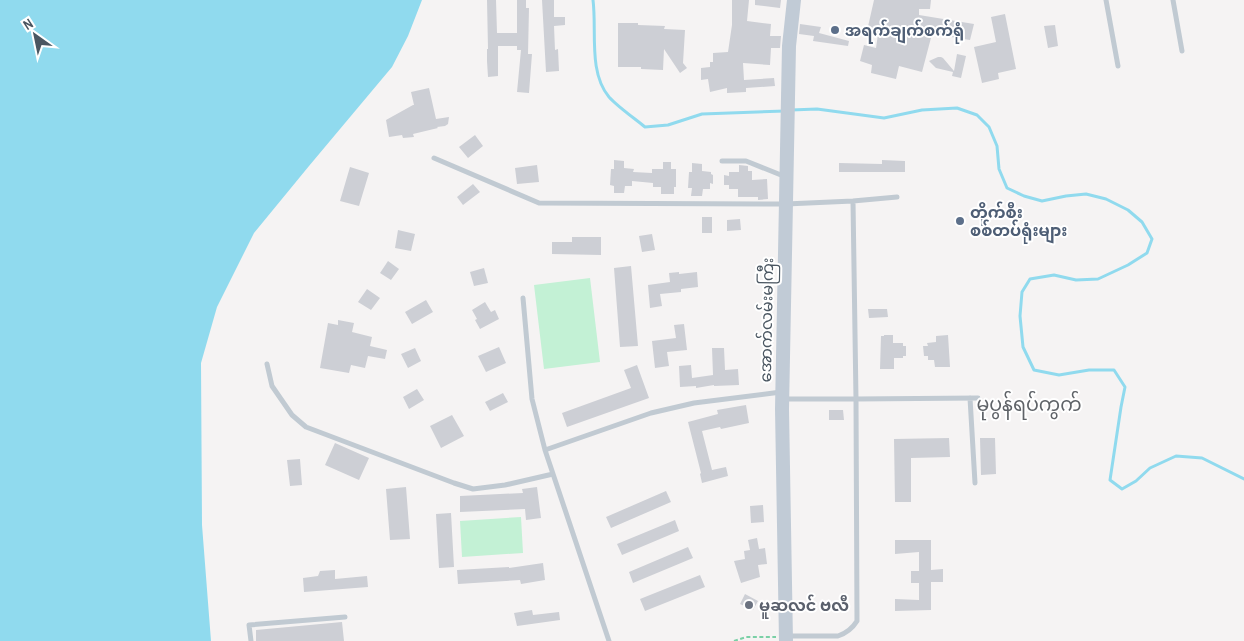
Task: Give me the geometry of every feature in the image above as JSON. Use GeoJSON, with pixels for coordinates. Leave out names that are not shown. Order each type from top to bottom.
{"type":"FeatureCollection","features":[{"type":"Feature","properties":{"kind":"main road","name":"အောက်လမ်းမကြီး"},"geometry":{"type":"LineString","coordinates":[[786,639],[782,395],[788,78],[794,0]]}},
{"type":"Feature","properties":{"kind":"lane"},"geometry":{"type":"LineString","coordinates":[[1106,0],[1118,66]]}},
{"type":"Feature","properties":{"kind":"lane"},"geometry":{"type":"LineString","coordinates":[[1173,0],[1182,51]]}},
{"type":"Feature","properties":{"kind":"lane"},"geometry":{"type":"LineString","coordinates":[[434,158],[539,203],[786,204],[897,197]]}},
{"type":"Feature","properties":{"kind":"lane"},"geometry":{"type":"LineString","coordinates":[[722,161],[746,161],[786,177]]}},
{"type":"Feature","properties":{"kind":"lane"},"geometry":{"type":"LineString","coordinates":[[786,639],[838,636],[842,638],[858,621],[852,201]]}},
{"type":"Feature","properties":{"kind":"lane"},"geometry":{"type":"LineString","coordinates":[[523,298],[532,399],[545,450],[609,641]]}},
{"type":"Feature","properties":{"kind":"lane"},"geometry":{"type":"LineString","coordinates":[[268,364],[272,386],[292,415],[306,427],[473,489],[505,485],[553,474]]}},
{"type":"Feature","properties":{"kind":"lane"},"geometry":{"type":"LineString","coordinates":[[545,450],[651,413],[694,403],[782,395],[856,399],[978,398]]}},
{"type":"Feature","properties":{"kind":"lane"},"geometry":{"type":"LineString","coordinates":[[970,398],[975,483]]}},
{"type":"Feature","properties":{"kind":"lane"},"geometry":{"type":"LineString","coordinates":[[250,641],[249,625],[345,617]]}},
{"type":"Feature","properties":{"kind":"path"},"geometry":{"type":"LineString","coordinates":[[734,641],[746,637],[786,639]]}},
{"type":"Feature","properties":{"kind":"green space"},"geometry":{"type":"Polygon","coordinates":[[[590,278],[600,362],[544,369],[534,285],[590,278]]]}},
{"type":"Feature","properties":{"kind":"green space"},"geometry":{"type":"Polygon","coordinates":[[[521,517],[523,553],[462,557],[460,521],[521,517]]]}},
{"type":"Feature","properties":{"kind":"water"},"geometry":{"type":"Polygon","coordinates":[[[0,0],[422,0],[408,36],[392,67],[254,233],[217,307],[201,363],[202,525],[211,641],[0,641],[0,0]]]}},
{"type":"Feature","properties":{"kind":"building"},"geometry":{"type":"Polygon","coordinates":[[[487,0],[496,0],[497,33],[517,33],[517,0],[526,0],[526,8],[529,8],[528,54],[532,54],[529,93],[517,92],[521,50],[517,50],[517,46],[498,46],[498,76],[488,77],[487,0]]]}},
{"type":"Feature","properties":{"kind":"building"},"geometry":{"type":"Polygon","coordinates":[[[542,0],[554,0],[554,17],[565,17],[565,25],[554,26],[555,50],[558,49],[559,71],[546,72],[542,0]]]}},
{"type":"Feature","properties":{"kind":"building"},"geometry":{"type":"Polygon","coordinates":[[[732,0],[749,0],[747,21],[771,24],[770,36],[781,36],[780,48],[771,48],[770,65],[743,63],[744,80],[774,78],[775,86],[746,88],[746,92],[727,93],[727,88],[710,92],[708,79],[701,80],[701,68],[710,67],[710,62],[713,62],[713,53],[728,52],[732,25],[732,0]]]}},
{"type":"Feature","properties":{"kind":"building"},"geometry":{"type":"Polygon","coordinates":[[[755,0],[781,0],[780,8],[755,5],[755,0]]]}},
{"type":"Feature","properties":{"kind":"building"},"geometry":{"type":"Polygon","coordinates":[[[874,0],[931,0],[930,9],[919,9],[919,15],[974,24],[970,40],[932,34],[922,72],[899,66],[896,79],[871,73],[872,65],[860,61],[864,45],[876,48],[878,34],[867,31],[874,0]]]}},
{"type":"Feature","properties":{"kind":"building"},"geometry":{"type":"Polygon","coordinates":[[[1005,14],[1016,69],[998,73],[999,79],[982,83],[974,47],[996,42],[991,17],[1005,14]]]}},
{"type":"Feature","properties":{"kind":"building"},"geometry":{"type":"Polygon","coordinates":[[[618,23],[638,23],[638,25],[665,26],[664,29],[685,30],[683,63],[687,68],[680,73],[664,49],[663,70],[641,69],[641,67],[618,67],[618,23]]]}},
{"type":"Feature","properties":{"kind":"building"},"geometry":{"type":"Polygon","coordinates":[[[800,24],[821,27],[819,33],[849,41],[848,46],[813,41],[814,36],[799,34],[800,24]]]}},
{"type":"Feature","properties":{"kind":"building"},"geometry":{"type":"Polygon","coordinates":[[[1055,25],[1058,46],[1048,48],[1044,26],[1055,25]]]}},
{"type":"Feature","properties":{"kind":"building"},"geometry":{"type":"Polygon","coordinates":[[[957,54],[966,56],[961,78],[952,76],[953,72],[936,68],[929,61],[941,57],[954,71],[957,54]]]}},
{"type":"Feature","properties":{"kind":"building"},"geometry":{"type":"Polygon","coordinates":[[[429,88],[436,119],[449,117],[448,124],[413,134],[414,137],[403,138],[402,135],[389,137],[386,120],[414,105],[411,92],[429,88]]]}},
{"type":"Feature","properties":{"kind":"building"},"geometry":{"type":"Polygon","coordinates":[[[475,135],[483,146],[468,158],[459,147],[475,135]]]}},
{"type":"Feature","properties":{"kind":"building"},"geometry":{"type":"Polygon","coordinates":[[[614,160],[624,161],[624,168],[634,169],[633,172],[652,173],[652,169],[663,169],[663,162],[671,162],[671,169],[676,169],[674,194],[661,194],[661,187],[653,187],[653,183],[632,181],[632,186],[625,186],[624,193],[614,193],[614,186],[610,185],[611,169],[614,169],[614,160]]]}},
{"type":"Feature","properties":{"kind":"building"},"geometry":{"type":"Polygon","coordinates":[[[882,160],[905,161],[905,172],[839,172],[839,163],[882,164],[882,160]]]}},
{"type":"Feature","properties":{"kind":"building"},"geometry":{"type":"Polygon","coordinates":[[[692,163],[702,164],[702,171],[711,172],[713,175],[713,184],[710,183],[710,189],[703,189],[702,196],[691,196],[692,188],[688,188],[689,172],[692,172],[692,163]]]}},
{"type":"Feature","properties":{"kind":"building"},"geometry":{"type":"Polygon","coordinates":[[[537,165],[539,182],[517,184],[515,168],[537,165]]]}},
{"type":"Feature","properties":{"kind":"building"},"geometry":{"type":"Polygon","coordinates":[[[739,165],[748,166],[748,171],[752,171],[752,180],[767,179],[768,199],[758,200],[758,197],[738,197],[738,189],[729,189],[729,185],[724,185],[724,175],[729,176],[729,172],[739,172],[739,165]]]}},
{"type":"Feature","properties":{"kind":"building"},"geometry":{"type":"Polygon","coordinates":[[[350,167],[369,173],[359,206],[340,201],[350,167]]]}},
{"type":"Feature","properties":{"kind":"building"},"geometry":{"type":"Polygon","coordinates":[[[473,184],[480,192],[463,205],[457,197],[473,184]]]}},
{"type":"Feature","properties":{"kind":"building"},"geometry":{"type":"Polygon","coordinates":[[[702,217],[712,217],[712,233],[702,233],[702,217]]]}},
{"type":"Feature","properties":{"kind":"building"},"geometry":{"type":"Polygon","coordinates":[[[740,219],[741,230],[727,231],[727,220],[740,219]]]}},
{"type":"Feature","properties":{"kind":"building"},"geometry":{"type":"Polygon","coordinates":[[[398,230],[415,234],[411,251],[395,248],[398,230]]]}},
{"type":"Feature","properties":{"kind":"building"},"geometry":{"type":"Polygon","coordinates":[[[652,234],[655,250],[642,252],[639,236],[652,234]]]}},
{"type":"Feature","properties":{"kind":"building"},"geometry":{"type":"Polygon","coordinates":[[[572,237],[601,237],[601,255],[552,254],[552,242],[572,242],[572,237]]]}},
{"type":"Feature","properties":{"kind":"building"},"geometry":{"type":"Polygon","coordinates":[[[388,261],[399,269],[391,280],[380,273],[388,261]]]}},
{"type":"Feature","properties":{"kind":"building"},"geometry":{"type":"Polygon","coordinates":[[[631,266],[638,346],[620,347],[614,268],[631,266]]]}},
{"type":"Feature","properties":{"kind":"building"},"geometry":{"type":"Polygon","coordinates":[[[484,268],[488,283],[474,286],[470,272],[484,268]]]}},
{"type":"Feature","properties":{"kind":"building"},"geometry":{"type":"Polygon","coordinates":[[[679,272],[679,274],[697,272],[698,287],[681,289],[681,292],[660,294],[662,306],[650,308],[648,285],[670,282],[669,273],[679,272]]]}},
{"type":"Feature","properties":{"kind":"building"},"geometry":{"type":"Polygon","coordinates":[[[367,289],[380,298],[371,310],[358,302],[367,289]]]}},
{"type":"Feature","properties":{"kind":"building"},"geometry":{"type":"Polygon","coordinates":[[[426,300],[433,312],[412,324],[405,312],[426,300]]]}},
{"type":"Feature","properties":{"kind":"building"},"geometry":{"type":"Polygon","coordinates":[[[485,302],[491,312],[495,310],[499,319],[480,329],[472,310],[485,302]]]}},
{"type":"Feature","properties":{"kind":"building"},"geometry":{"type":"Polygon","coordinates":[[[868,309],[887,309],[888,317],[869,318],[868,309]]]}},
{"type":"Feature","properties":{"kind":"building"},"geometry":{"type":"Polygon","coordinates":[[[338,320],[354,323],[352,332],[372,337],[370,346],[387,350],[385,359],[368,356],[365,368],[351,365],[349,373],[320,368],[328,323],[338,325],[338,320]]]}},
{"type":"Feature","properties":{"kind":"building"},"geometry":{"type":"Polygon","coordinates":[[[684,324],[687,350],[667,352],[669,366],[655,368],[652,341],[676,338],[674,325],[684,324]]]}},
{"type":"Feature","properties":{"kind":"building"},"geometry":{"type":"Polygon","coordinates":[[[893,335],[893,343],[903,343],[903,346],[906,346],[906,356],[894,358],[894,369],[880,369],[881,336],[893,335]]]}},
{"type":"Feature","properties":{"kind":"building"},"geometry":{"type":"Polygon","coordinates":[[[948,335],[950,367],[935,367],[934,360],[928,360],[928,356],[924,356],[923,346],[928,346],[927,343],[936,342],[936,336],[948,335]]]}},
{"type":"Feature","properties":{"kind":"building"},"geometry":{"type":"Polygon","coordinates":[[[499,347],[506,363],[486,372],[478,356],[499,347]]]}},
{"type":"Feature","properties":{"kind":"building"},"geometry":{"type":"Polygon","coordinates":[[[415,348],[421,361],[408,368],[401,354],[415,348]]]}},
{"type":"Feature","properties":{"kind":"building"},"geometry":{"type":"Polygon","coordinates":[[[712,348],[724,348],[725,370],[738,369],[739,385],[714,385],[696,388],[696,386],[680,387],[679,366],[691,365],[692,378],[713,375],[712,348]]]}},
{"type":"Feature","properties":{"kind":"building"},"geometry":{"type":"Polygon","coordinates":[[[637,365],[649,398],[567,427],[562,413],[631,388],[624,370],[637,365]]]}},
{"type":"Feature","properties":{"kind":"building"},"geometry":{"type":"Polygon","coordinates":[[[417,389],[424,400],[409,409],[403,397],[417,389]]]}},
{"type":"Feature","properties":{"kind":"building"},"geometry":{"type":"Polygon","coordinates":[[[503,393],[508,402],[490,411],[485,402],[503,393]]]}},
{"type":"Feature","properties":{"kind":"building"},"geometry":{"type":"Polygon","coordinates":[[[746,405],[749,423],[702,431],[712,470],[726,467],[728,476],[702,483],[688,422],[718,414],[717,410],[746,405]]]}},
{"type":"Feature","properties":{"kind":"building"},"geometry":{"type":"Polygon","coordinates":[[[829,410],[843,410],[844,420],[829,420],[829,410]]]}},
{"type":"Feature","properties":{"kind":"building"},"geometry":{"type":"Polygon","coordinates":[[[452,415],[464,436],[441,448],[430,426],[452,415]]]}},
{"type":"Feature","properties":{"kind":"building"},"geometry":{"type":"Polygon","coordinates":[[[949,438],[950,457],[911,458],[911,502],[895,502],[894,439],[949,438]]]}},
{"type":"Feature","properties":{"kind":"building"},"geometry":{"type":"Polygon","coordinates":[[[980,438],[995,438],[996,474],[981,475],[980,438]]]}},
{"type":"Feature","properties":{"kind":"building"},"geometry":{"type":"Polygon","coordinates":[[[335,443],[369,458],[359,480],[325,465],[335,443]]]}},
{"type":"Feature","properties":{"kind":"building"},"geometry":{"type":"Polygon","coordinates":[[[300,459],[302,485],[290,486],[287,460],[300,459]]]}},
{"type":"Feature","properties":{"kind":"building"},"geometry":{"type":"Polygon","coordinates":[[[406,487],[410,539],[390,540],[386,489],[406,487]]]}},
{"type":"Feature","properties":{"kind":"building"},"geometry":{"type":"Polygon","coordinates":[[[537,487],[541,518],[526,520],[525,509],[460,512],[460,496],[523,493],[522,489],[537,487]]]}},
{"type":"Feature","properties":{"kind":"building"},"geometry":{"type":"Polygon","coordinates":[[[666,491],[671,502],[611,528],[606,517],[666,491]]]}},
{"type":"Feature","properties":{"kind":"building"},"geometry":{"type":"Polygon","coordinates":[[[763,505],[764,522],[751,523],[750,506],[763,505]]]}},
{"type":"Feature","properties":{"kind":"building"},"geometry":{"type":"Polygon","coordinates":[[[451,513],[454,567],[439,568],[436,514],[451,513]]]}},
{"type":"Feature","properties":{"kind":"building"},"geometry":{"type":"Polygon","coordinates":[[[675,520],[679,531],[622,555],[617,544],[675,520]]]}},
{"type":"Feature","properties":{"kind":"building"},"geometry":{"type":"Polygon","coordinates":[[[757,538],[759,549],[765,548],[767,564],[758,565],[760,577],[741,583],[734,561],[745,559],[744,551],[750,550],[748,540],[757,538]]]}},
{"type":"Feature","properties":{"kind":"building"},"geometry":{"type":"Polygon","coordinates":[[[895,540],[931,540],[931,570],[943,569],[943,582],[931,582],[931,610],[895,611],[895,599],[919,600],[919,583],[911,583],[911,571],[919,571],[919,552],[895,554],[895,540]]]}},
{"type":"Feature","properties":{"kind":"building"},"geometry":{"type":"Polygon","coordinates":[[[688,547],[693,558],[633,583],[629,572],[688,547]]]}},
{"type":"Feature","properties":{"kind":"building"},"geometry":{"type":"Polygon","coordinates":[[[543,563],[545,580],[521,584],[520,580],[458,584],[457,570],[509,568],[543,563]]]}},
{"type":"Feature","properties":{"kind":"building"},"geometry":{"type":"Polygon","coordinates":[[[335,570],[335,579],[367,576],[368,587],[304,592],[303,578],[318,576],[320,571],[335,570]]]}},
{"type":"Feature","properties":{"kind":"building"},"geometry":{"type":"Polygon","coordinates":[[[700,575],[705,587],[645,611],[640,599],[700,575]]]}},
{"type":"Feature","properties":{"kind":"building"},"geometry":{"type":"Polygon","coordinates":[[[745,594],[758,601],[753,610],[740,604],[745,594]]]}},
{"type":"Feature","properties":{"kind":"building"},"geometry":{"type":"Polygon","coordinates":[[[532,610],[533,615],[559,612],[560,620],[517,626],[514,613],[532,610]]]}},
{"type":"Feature","properties":{"kind":"building"},"geometry":{"type":"Polygon","coordinates":[[[342,622],[344,641],[256,641],[256,630],[342,622]]]}},
{"type":"Feature","properties":{"kind":"waterway"},"geometry":{"type":"LineString","coordinates":[[593,0],[596,63],[602,87],[621,109],[645,127],[668,125],[702,114],[785,111]]}},
{"type":"Feature","properties":{"kind":"waterway"},"geometry":{"type":"LineString","coordinates":[[791,110],[817,109],[884,118],[922,110],[957,108],[977,115],[989,127],[997,146],[999,169],[1007,188],[1024,196],[1042,201],[1086,194],[1106,199],[1128,210],[1142,222],[1152,239],[1147,253],[1128,265],[1098,279],[1076,280],[1054,275],[1030,279],[1022,292],[1020,316],[1023,347],[1034,370],[1059,375],[1089,370],[1114,370],[1125,387],[1110,480],[1122,489],[1136,481],[1150,468],[1176,456],[1202,458],[1244,479]]}},
{"type":"Feature","properties":{"kind":"place","name":"အရက်ချက်စက်ရုံ"},"geometry":{"type":"Point","coordinates":[835,30]}},
{"type":"Feature","properties":{"kind":"place","name":"တိုက်စီး စစ်တပ်ရုံးများ"},"geometry":{"type":"Point","coordinates":[960,221]}},
{"type":"Feature","properties":{"kind":"place","name":"မူဆလင် ဗလီ"},"geometry":{"type":"Point","coordinates":[749,605]}},
{"type":"Feature","properties":{"kind":"district","name":"မုပွန်ရပ်ကွက်"},"geometry":{"type":"Point","coordinates":[1029,404]}}]}
